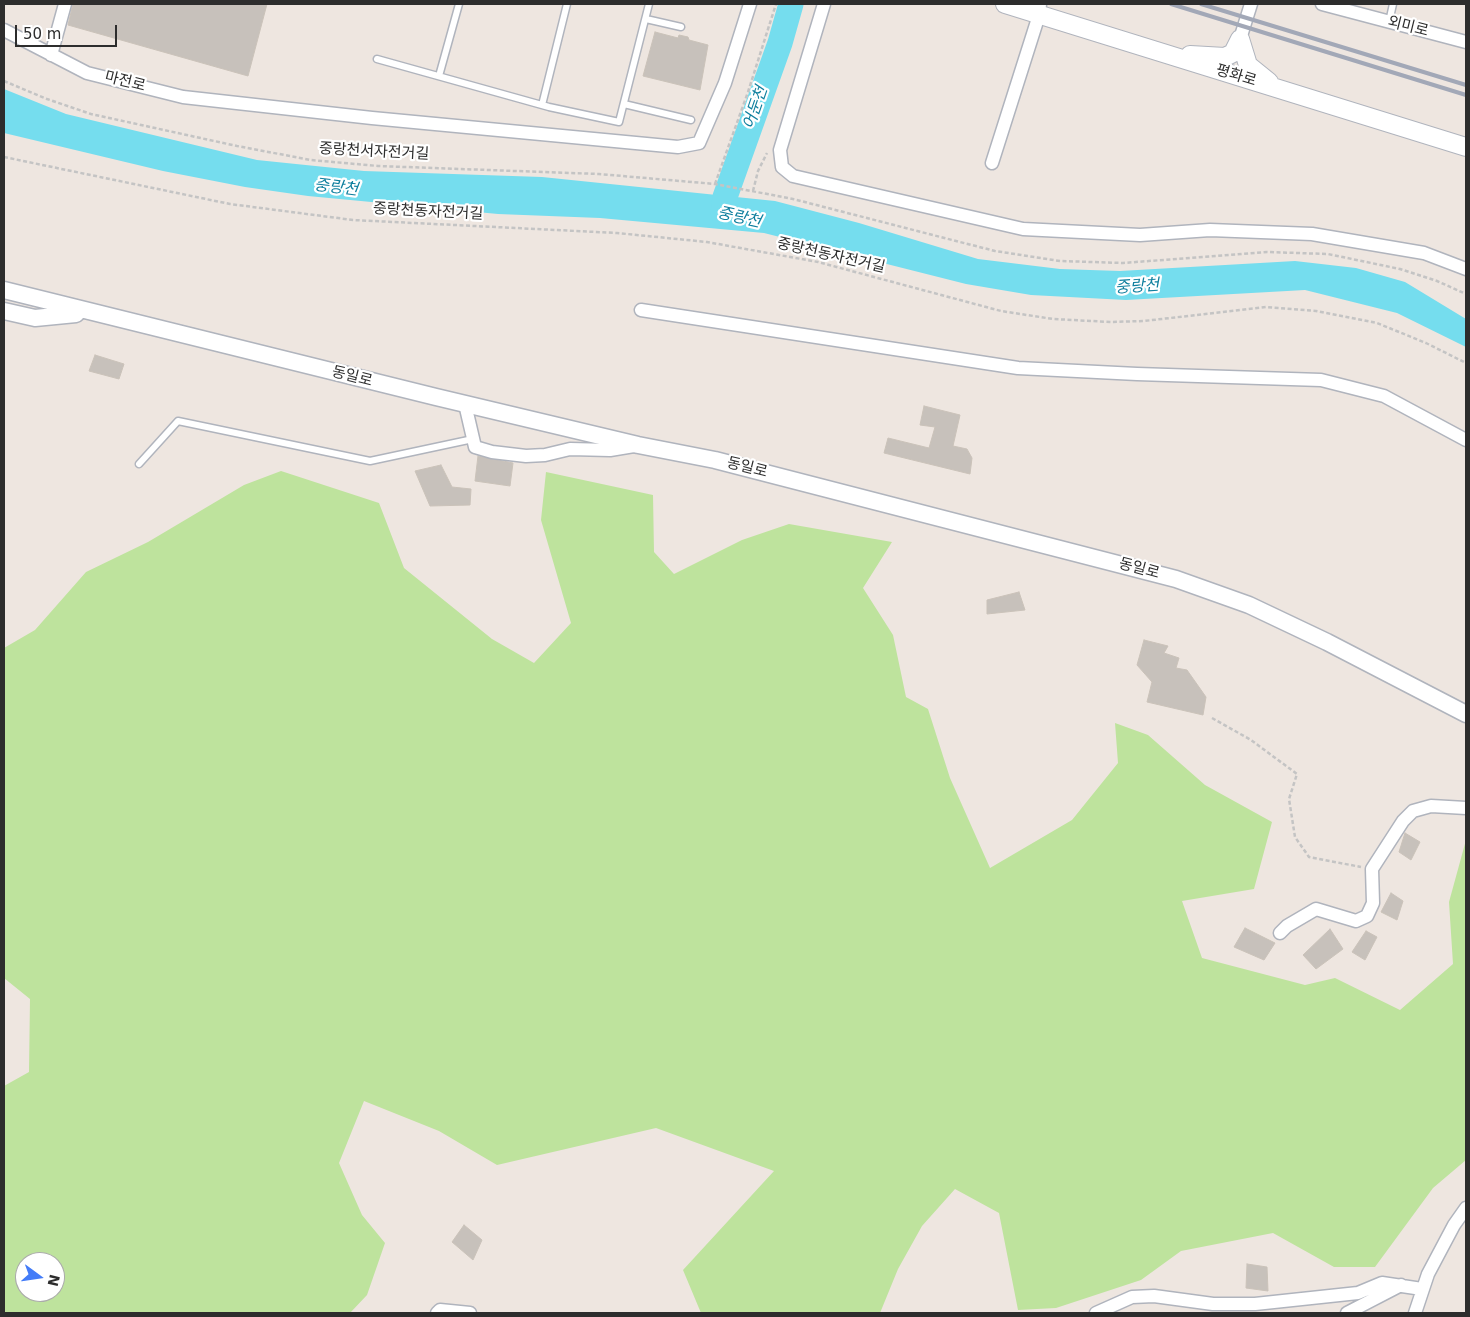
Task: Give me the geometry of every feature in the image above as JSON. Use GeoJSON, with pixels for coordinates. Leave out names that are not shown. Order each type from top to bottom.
{"type":"FeatureCollection","features":[{"type":"Feature","properties":{"kind":"main road","name":"평화로"},"geometry":{"type":"LineString","coordinates":[[1005,4],[1040,10],[1085,28],[1466,147]]}},
{"type":"Feature","properties":{"kind":"main road"},"geometry":{"type":"LineString","coordinates":[[1163,53],[1225,57],[1233,53],[1240,39]]}},
{"type":"Feature","properties":{"kind":"main road"},"geometry":{"type":"LineString","coordinates":[[1240,39],[1248,65],[1277,88]]}},
{"type":"Feature","properties":{"kind":"street"},"geometry":{"type":"LineString","coordinates":[[51,55],[65,4]]}},
{"type":"Feature","properties":{"kind":"street","name":"마전로"},"geometry":{"type":"LineString","coordinates":[[4,30],[87,73],[183,97],[256,103],[372,118],[678,147],[699,143],[725,83],[750,4]]}},
{"type":"Feature","properties":{"kind":"street"},"geometry":{"type":"LineString","coordinates":[[824,4],[780,150],[782,167],[793,176],[1023,229],[1140,235],[1210,230],[1312,234],[1424,253],[1466,270]]}},
{"type":"Feature","properties":{"kind":"street"},"geometry":{"type":"LineString","coordinates":[[1240,39],[1251,4]]}},
{"type":"Feature","properties":{"kind":"street","name":"외미로"},"geometry":{"type":"LineString","coordinates":[[1322,4],[1466,42]]}},
{"type":"Feature","properties":{"kind":"street"},"geometry":{"type":"LineString","coordinates":[[992,164],[1040,10]]}},
{"type":"Feature","properties":{"kind":"street","name":"동일로"},"geometry":{"type":"LineString","coordinates":[[4,290],[88,313],[465,404],[638,445],[715,460],[1176,579],[1266,614],[1327,642],[1466,714]]}},
{"type":"Feature","properties":{"kind":"street"},"geometry":{"type":"LineString","coordinates":[[640,310],[1018,368],[1321,380],[1384,396],[1466,440]]}},
{"type":"Feature","properties":{"kind":"street"},"geometry":{"type":"LineString","coordinates":[[4,311],[35,318],[88,313]]}},
{"type":"Feature","properties":{"kind":"street"},"geometry":{"type":"LineString","coordinates":[[465,404],[475,447],[492,452],[526,456],[545,455],[570,449],[610,450],[638,445]]}},
{"type":"Feature","properties":{"kind":"street"},"geometry":{"type":"LineString","coordinates":[[1280,933],[1287,926],[1316,909],[1356,921],[1367,916],[1373,903],[1372,869],[1403,821],[1413,811],[1431,806],[1466,808]]}},
{"type":"Feature","properties":{"kind":"street"},"geometry":{"type":"LineString","coordinates":[[1415,1313],[1428,1274],[1454,1225],[1466,1208]]}},
{"type":"Feature","properties":{"kind":"street"},"geometry":{"type":"LineString","coordinates":[[1096,1313],[1132,1297],[1154,1296],[1213,1304],[1255,1304],[1358,1293],[1382,1282],[1422,1289]]}},
{"type":"Feature","properties":{"kind":"street"},"geometry":{"type":"LineString","coordinates":[[1347,1313],[1401,1286]]}},
{"type":"Feature","properties":{"kind":"street"},"geometry":{"type":"LineString","coordinates":[[437,1313],[440,1310],[470,1313]]}},
{"type":"Feature","properties":{"kind":"lane"},"geometry":{"type":"LineString","coordinates":[[439,76],[458,4]]}},
{"type":"Feature","properties":{"kind":"lane"},"geometry":{"type":"LineString","coordinates":[[542,105],[567,4]]}},
{"type":"Feature","properties":{"kind":"lane"},"geometry":{"type":"LineString","coordinates":[[377,59],[542,105],[619,122],[649,4]]}},
{"type":"Feature","properties":{"kind":"lane"},"geometry":{"type":"LineString","coordinates":[[1389,22],[1393,4]]}},
{"type":"Feature","properties":{"kind":"lane"},"geometry":{"type":"LineString","coordinates":[[646,18],[681,27]]}},
{"type":"Feature","properties":{"kind":"lane"},"geometry":{"type":"LineString","coordinates":[[624,104],[691,120]]}},
{"type":"Feature","properties":{"kind":"lane"},"geometry":{"type":"LineString","coordinates":[[139,464],[178,421],[370,461],[473,439]]}},
{"type":"Feature","properties":{"kind":"path"},"geometry":{"type":"LineString","coordinates":[[715,184],[748,92],[776,4]]}},
{"type":"Feature","properties":{"kind":"path","name":"중랑천서자전거길"},"geometry":{"type":"LineString","coordinates":[[4,80],[46,99],[91,114],[311,160],[378,166],[608,175],[715,184],[753,191],[758,171],[771,147],[784,136]]}},
{"type":"Feature","properties":{"kind":"path","name":"중랑천동자전거길"},"geometry":{"type":"LineString","coordinates":[[4,156],[230,204],[353,220],[617,233],[707,242],[818,262],[1000,311],[1053,319],[1144,321],[1266,307],[1316,311],[1377,323],[1426,343],[1466,363]]}},
{"type":"Feature","properties":{"kind":"path"},"geometry":{"type":"LineString","coordinates":[[1212,718],[1251,740],[1297,774],[1289,799],[1295,837],[1310,857],[1372,869]]}},
{"type":"Feature","properties":{"kind":"green space"},"geometry":{"type":"Polygon","coordinates":[[[281,471],[379,503],[404,568],[492,639],[534,663],[571,623],[541,520],[546,472],[653,495],[654,552],[674,574],[742,540],[789,524],[892,542],[863,588],[893,635],[906,697],[928,709],[950,778],[990,868],[1072,820],[1118,763],[1115,723],[1148,735],[1205,785],[1272,822],[1254,889],[1182,901],[1202,958],[1305,985],[1335,978],[1400,1010],[1453,964],[1449,902],[1466,840],[1466,1160],[1433,1188],[1375,1267],[1334,1267],[1273,1233],[1181,1251],[1141,1280],[1056,1308],[1018,1310],[999,1213],[955,1189],[922,1226],[898,1269],[880,1313],[701,1313],[683,1270],[774,1171],[656,1128],[497,1165],[439,1131],[364,1101],[339,1163],[362,1215],[385,1243],[367,1295],[350,1313],[4,1313],[4,1086],[29,1072],[30,999],[4,978],[4,648],[35,630],[86,572],[148,542],[244,485],[281,471]]]}},
{"type":"Feature","properties":{"kind":"water","name":"중랑천"},"geometry":{"type":"Polygon","coordinates":[[[4,89],[66,114],[257,160],[364,171],[542,177],[775,201],[859,223],[978,259],[1060,269],[1120,271],[1295,261],[1356,268],[1405,282],[1466,319],[1466,347],[1397,313],[1305,290],[1126,300],[1031,295],[966,284],[764,233],[600,218],[498,214],[308,196],[245,187],[163,171],[4,133],[4,89]]]}},
{"type":"Feature","properties":{"kind":"building"},"geometry":{"type":"Polygon","coordinates":[[[73,4],[267,4],[248,76],[68,25],[73,4]]]}},
{"type":"Feature","properties":{"kind":"building"},"geometry":{"type":"Polygon","coordinates":[[[655,32],[678,38],[679,35],[688,37],[689,40],[708,45],[700,90],[643,76],[655,32]]]}},
{"type":"Feature","properties":{"kind":"building"},"geometry":{"type":"Polygon","coordinates":[[[95,355],[124,364],[119,379],[89,371],[95,355]]]}},
{"type":"Feature","properties":{"kind":"building"},"geometry":{"type":"Polygon","coordinates":[[[924,406],[960,415],[953,446],[967,449],[972,458],[970,474],[884,453],[888,438],[929,448],[935,427],[920,425],[924,406]]]}},
{"type":"Feature","properties":{"kind":"building"},"geometry":{"type":"Polygon","coordinates":[[[478,456],[513,463],[510,486],[475,481],[478,456]]]}},
{"type":"Feature","properties":{"kind":"building"},"geometry":{"type":"Polygon","coordinates":[[[441,465],[452,487],[471,489],[470,505],[430,506],[415,471],[441,465]]]}},
{"type":"Feature","properties":{"kind":"building"},"geometry":{"type":"Polygon","coordinates":[[[1019,592],[1025,610],[987,614],[987,600],[1019,592]]]}},
{"type":"Feature","properties":{"kind":"building"},"geometry":{"type":"Polygon","coordinates":[[[1144,640],[1168,646],[1164,653],[1179,658],[1176,668],[1187,670],[1206,697],[1203,715],[1147,702],[1152,682],[1137,665],[1144,640]]]}},
{"type":"Feature","properties":{"kind":"building"},"geometry":{"type":"Polygon","coordinates":[[[1405,833],[1420,842],[1411,860],[1399,852],[1405,833]]]}},
{"type":"Feature","properties":{"kind":"building"},"geometry":{"type":"Polygon","coordinates":[[[1391,893],[1403,901],[1397,920],[1381,912],[1391,893]]]}},
{"type":"Feature","properties":{"kind":"building"},"geometry":{"type":"Polygon","coordinates":[[[1245,928],[1275,943],[1264,960],[1234,947],[1245,928]]]}},
{"type":"Feature","properties":{"kind":"building"},"geometry":{"type":"Polygon","coordinates":[[[1330,929],[1343,949],[1316,969],[1303,955],[1330,929]]]}},
{"type":"Feature","properties":{"kind":"building"},"geometry":{"type":"Polygon","coordinates":[[[1366,931],[1377,937],[1365,960],[1352,952],[1366,931]]]}},
{"type":"Feature","properties":{"kind":"building"},"geometry":{"type":"Polygon","coordinates":[[[464,1225],[482,1240],[473,1260],[452,1242],[464,1225]]]}},
{"type":"Feature","properties":{"kind":"building"},"geometry":{"type":"Polygon","coordinates":[[[1247,1264],[1267,1267],[1268,1291],[1246,1288],[1247,1264]]]}},
{"type":"Feature","properties":{"kind":"waterway","name":"어둔천"},"geometry":{"type":"LineString","coordinates":[[723,213],[725,197],[780,43],[791,4]]}},
{"type":"Feature","properties":{"kind":"railway"},"geometry":{"type":"LineString","coordinates":[[1171,4],[1466,95]]}},
{"type":"Feature","properties":{"kind":"railway"},"geometry":{"type":"LineString","coordinates":[[1201,4],[1466,85]]}}]}
